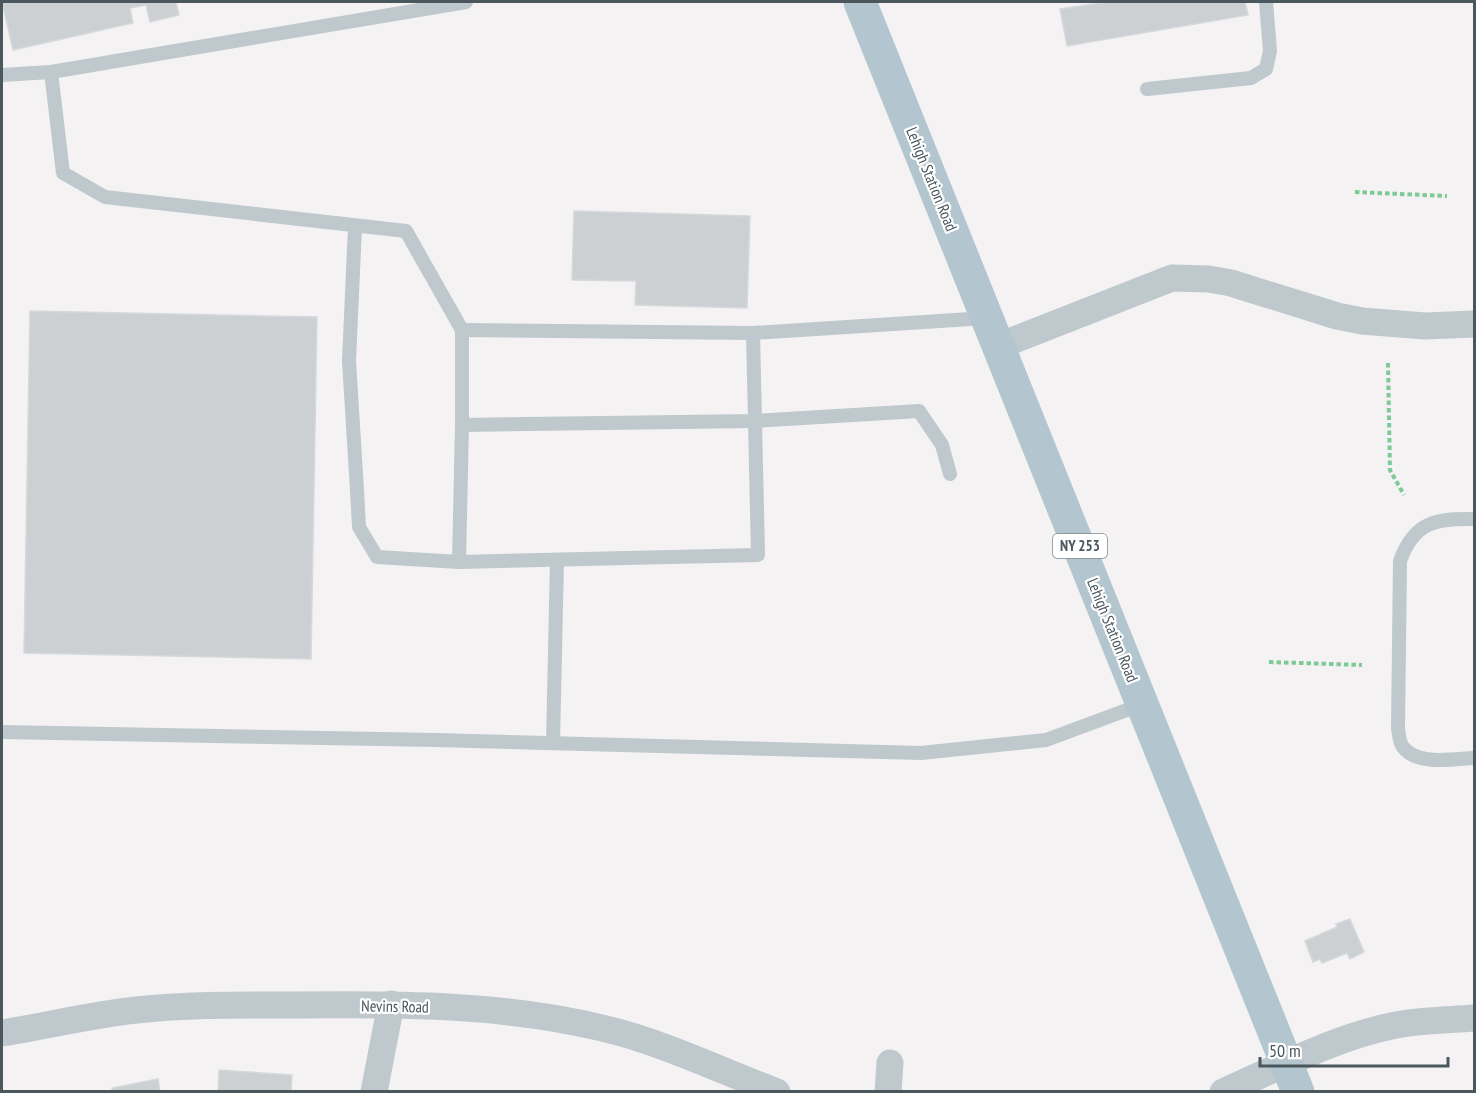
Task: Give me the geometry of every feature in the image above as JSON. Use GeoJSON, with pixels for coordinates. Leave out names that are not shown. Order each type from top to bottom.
{"type":"FeatureCollection","features":[{"type":"Feature","properties":{"kind":"main road","name":"Lehigh Station Road"},"geometry":{"type":"LineString","coordinates":[[860,2],[1293,1078]]}},
{"type":"Feature","properties":{"kind":"street"},"geometry":{"type":"LineString","coordinates":[[994,332],[1172,278],[1209,279],[1231,283],[1337,316],[1362,321],[1395,326],[1474,324]]}},
{"type":"Feature","properties":{"kind":"street"},"geometry":{"type":"LineString","coordinates":[[374,1092],[391,1004]]}},
{"type":"Feature","properties":{"kind":"street","name":"Nevins Road"},"geometry":{"type":"LineString","coordinates":[[2,1034],[84,1016],[195,1006],[391,1004],[460,1008],[559,1018],[605,1028],[688,1056],[727,1083],[777,1092]]}},
{"type":"Feature","properties":{"kind":"street"},"geometry":{"type":"LineString","coordinates":[[1223,1092],[1293,1078],[1322,1047],[1397,1024],[1474,1018]]}},
{"type":"Feature","properties":{"kind":"street"},"geometry":{"type":"LineString","coordinates":[[888,1092],[890,1063]]}},
{"type":"Feature","properties":{"kind":"lane"},"geometry":{"type":"LineString","coordinates":[[2,75],[51,72],[466,2]]}},
{"type":"Feature","properties":{"kind":"lane"},"geometry":{"type":"LineString","coordinates":[[1147,89],[1251,78],[1266,69],[1270,51],[1266,2]]}},
{"type":"Feature","properties":{"kind":"lane"},"geometry":{"type":"LineString","coordinates":[[51,72],[63,173],[105,197],[406,231],[462,330],[459,562]]}},
{"type":"Feature","properties":{"kind":"lane"},"geometry":{"type":"LineString","coordinates":[[355,227],[349,361],[359,527],[377,557],[459,562],[758,555],[753,333]]}},
{"type":"Feature","properties":{"kind":"lane"},"geometry":{"type":"LineString","coordinates":[[462,330],[753,333],[994,332]]}},
{"type":"Feature","properties":{"kind":"lane"},"geometry":{"type":"LineString","coordinates":[[462,425],[755,421],[919,411],[942,445],[950,474]]}},
{"type":"Feature","properties":{"kind":"lane"},"geometry":{"type":"LineString","coordinates":[[1474,519],[1446,518],[1429,523],[1405,546],[1400,561],[1398,728],[1401,745],[1413,756],[1435,760],[1474,758]]}},
{"type":"Feature","properties":{"kind":"lane"},"geometry":{"type":"LineString","coordinates":[[553,743],[557,560]]}},
{"type":"Feature","properties":{"kind":"lane"},"geometry":{"type":"LineString","coordinates":[[2,732],[921,753],[1046,740],[1143,705]]}},
{"type":"Feature","properties":{"kind":"path"},"geometry":{"type":"LineString","coordinates":[[1355,192],[1447,196]]}},
{"type":"Feature","properties":{"kind":"path"},"geometry":{"type":"LineString","coordinates":[[1388,363],[1390,470],[1404,495]]}},
{"type":"Feature","properties":{"kind":"path"},"geometry":{"type":"LineString","coordinates":[[1269,662],[1362,665]]}},
{"type":"Feature","properties":{"kind":"building"},"geometry":{"type":"Polygon","coordinates":[[[2,2],[176,2],[179,15],[150,22],[146,5],[130,8],[133,23],[13,50],[2,2]]]}},
{"type":"Feature","properties":{"kind":"building"},"geometry":{"type":"Polygon","coordinates":[[[1108,2],[1245,2],[1248,15],[1067,46],[1060,9],[1108,2]]]}},
{"type":"Feature","properties":{"kind":"building"},"geometry":{"type":"Polygon","coordinates":[[[574,211],[750,216],[747,308],[635,305],[636,281],[572,280],[574,211]]]}},
{"type":"Feature","properties":{"kind":"building"},"geometry":{"type":"Polygon","coordinates":[[[30,311],[317,317],[311,659],[24,653],[30,311]]]}},
{"type":"Feature","properties":{"kind":"building"},"geometry":{"type":"Polygon","coordinates":[[[1350,919],[1364,952],[1350,959],[1347,953],[1322,963],[1320,959],[1313,962],[1305,941],[1350,919]]]}},
{"type":"Feature","properties":{"kind":"building"},"geometry":{"type":"Polygon","coordinates":[[[219,1070],[292,1075],[291,1092],[218,1092],[219,1070]]]}},
{"type":"Feature","properties":{"kind":"building"},"geometry":{"type":"Polygon","coordinates":[[[158,1079],[160,1092],[113,1092],[112,1088],[158,1079]]]}}]}
